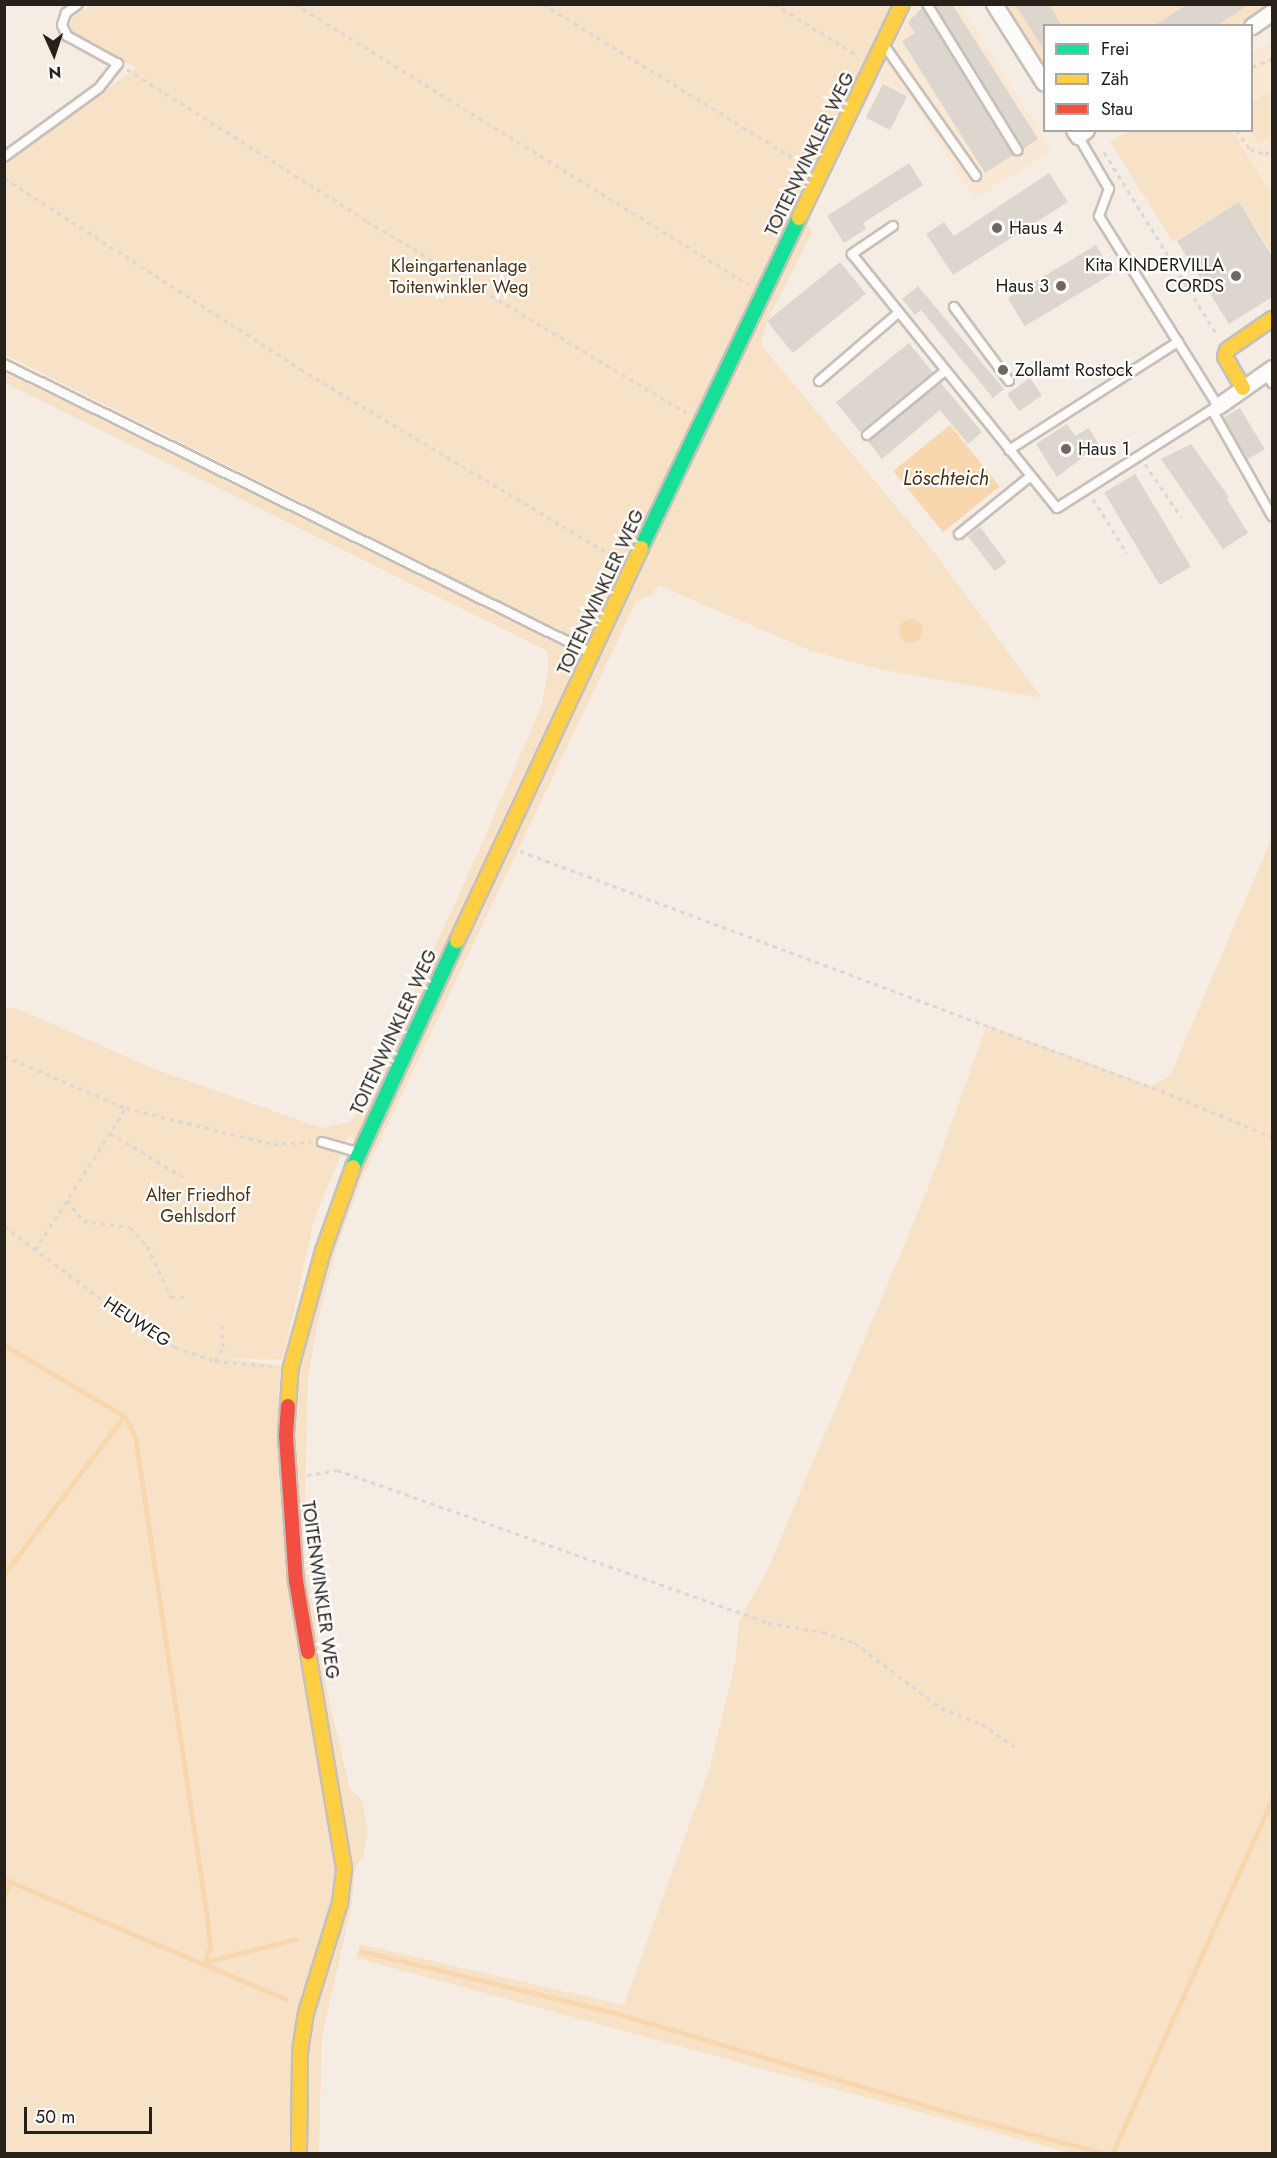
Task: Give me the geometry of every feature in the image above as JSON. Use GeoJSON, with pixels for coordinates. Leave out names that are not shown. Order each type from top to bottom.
{"type":"FeatureCollection","features":[{"type":"Feature","properties":{"kind":"street","name":"TOITENWINKLER WEG"},"geometry":{"type":"LineString","coordinates":[[299,2154],[300,2051],[306,2013],[340,1903],[344,1868],[296,1581],[288,1479],[286,1406],[291,1367],[323,1251],[358,1152],[701,421],[762,293],[822,176],[872,64],[902,4]]}},
{"type":"Feature","properties":{"kind":"street"},"geometry":{"type":"LineString","coordinates":[[994,4],[1043,81]]}},
{"type":"Feature","properties":{"kind":"street"},"geometry":{"type":"LineString","coordinates":[[1253,25],[1272,12]]}},
{"type":"Feature","properties":{"kind":"street"},"geometry":{"type":"LineString","coordinates":[[1243,387],[1226,357],[1227,350],[1272,319]]}},
{"type":"Feature","properties":{"kind":"street"},"geometry":{"type":"LineString","coordinates":[[1215,408],[1243,387],[1270,374]]}},
{"type":"Feature","properties":{"kind":"lane"},"geometry":{"type":"LineString","coordinates":[[4,157],[99,87],[118,64],[67,36],[62,25],[66,13],[78,4]]}},
{"type":"Feature","properties":{"kind":"lane"},"geometry":{"type":"LineString","coordinates":[[927,4],[1017,150]]}},
{"type":"Feature","properties":{"kind":"lane"},"geometry":{"type":"LineString","coordinates":[[883,43],[976,177]]}},
{"type":"Feature","properties":{"kind":"lane"},"geometry":{"type":"LineString","coordinates":[[1079,132],[1109,189],[1099,216],[1178,342],[1272,516]]}},
{"type":"Feature","properties":{"kind":"lane"},"geometry":{"type":"LineString","coordinates":[[893,226],[852,254],[1057,508],[1215,408]]}},
{"type":"Feature","properties":{"kind":"lane"},"geometry":{"type":"LineString","coordinates":[[954,307],[1009,381]]}},
{"type":"Feature","properties":{"kind":"lane"},"geometry":{"type":"LineString","coordinates":[[819,381],[898,313]]}},
{"type":"Feature","properties":{"kind":"lane"},"geometry":{"type":"LineString","coordinates":[[1010,450],[1178,342]]}},
{"type":"Feature","properties":{"kind":"lane"},"geometry":{"type":"LineString","coordinates":[[4,364],[592,653]]}},
{"type":"Feature","properties":{"kind":"lane"},"geometry":{"type":"LineString","coordinates":[[867,435],[945,371]]}},
{"type":"Feature","properties":{"kind":"lane"},"geometry":{"type":"LineString","coordinates":[[959,534],[1031,476]]}},
{"type":"Feature","properties":{"kind":"lane"},"geometry":{"type":"LineString","coordinates":[[322,1142],[358,1152]]}},
{"type":"Feature","properties":{"kind":"path"},"geometry":{"type":"LineString","coordinates":[[295,4],[762,293]]}},
{"type":"Feature","properties":{"kind":"path"},"geometry":{"type":"LineString","coordinates":[[543,4],[822,176]]}},
{"type":"Feature","properties":{"kind":"path"},"geometry":{"type":"LineString","coordinates":[[774,4],[872,64]]}},
{"type":"Feature","properties":{"kind":"path"},"geometry":{"type":"LineString","coordinates":[[1253,66],[1272,59]]}},
{"type":"Feature","properties":{"kind":"path"},"geometry":{"type":"LineString","coordinates":[[118,64],[367,221],[701,421]]}},
{"type":"Feature","properties":{"kind":"path"},"geometry":{"type":"LineString","coordinates":[[1079,132],[1099,145],[1227,350]]}},
{"type":"Feature","properties":{"kind":"path"},"geometry":{"type":"LineString","coordinates":[[1237,132],[1250,149],[1265,154],[1272,152]]}},
{"type":"Feature","properties":{"kind":"path"},"geometry":{"type":"LineString","coordinates":[[4,178],[300,369],[632,568]]}},
{"type":"Feature","properties":{"kind":"path"},"geometry":{"type":"LineString","coordinates":[[1139,456],[1181,517]]}},
{"type":"Feature","properties":{"kind":"path"},"geometry":{"type":"LineString","coordinates":[[1086,489],[1127,553]]}},
{"type":"Feature","properties":{"kind":"path"},"geometry":{"type":"LineString","coordinates":[[502,845],[1161,1091],[1272,1137]]}},
{"type":"Feature","properties":{"kind":"path"},"geometry":{"type":"LineString","coordinates":[[4,1056],[126,1108],[273,1144],[322,1142]]}},
{"type":"Feature","properties":{"kind":"path"},"geometry":{"type":"LineString","coordinates":[[35,1250],[126,1108]]}},
{"type":"Feature","properties":{"kind":"path"},"geometry":{"type":"LineString","coordinates":[[110,1133],[183,1177]]}},
{"type":"Feature","properties":{"kind":"path"},"geometry":{"type":"LineString","coordinates":[[67,1200],[83,1221],[130,1227],[147,1246],[171,1297],[188,1297]]}},
{"type":"Feature","properties":{"kind":"path","name":"HEUWEG"},"geometry":{"type":"LineString","coordinates":[[4,1226],[118,1312],[175,1347],[215,1361],[291,1367]]}},
{"type":"Feature","properties":{"kind":"path"},"geometry":{"type":"LineString","coordinates":[[215,1361],[223,1347],[222,1320]]}},
{"type":"Feature","properties":{"kind":"path"},"geometry":{"type":"LineString","coordinates":[[288,1479],[338,1470],[768,1623],[823,1632],[855,1643],[941,1708],[982,1724],[1015,1747]]}},
{"type":"Feature","properties":{"kind":"shaded area"},"geometry":{"type":"Polygon","coordinates":[[[912,5],[960,5],[1052,151],[974,199],[908,94],[879,82],[912,5]]]}},
{"type":"Feature","properties":{"kind":"shaded area"},"geometry":{"type":"Polygon","coordinates":[[[1272,40],[1272,195],[1233,132],[1253,132],[1253,53],[1272,40]]]}},
{"type":"Feature","properties":{"kind":"green space","name":"Kleingartenanlage Toitenwinkler Weg"},"geometry":{"type":"Polygon","coordinates":[[[90,5],[895,5],[584,643],[5,355],[4,165],[136,68],[71,33],[70,19],[90,5]]]}},
{"type":"Feature","properties":{"kind":"green space"},"geometry":{"type":"Polygon","coordinates":[[[1003,5],[1269,5],[1238,24],[1043,24],[1043,70],[1003,5]]]}},
{"type":"Feature","properties":{"kind":"green space"},"geometry":{"type":"Polygon","coordinates":[[[1272,91],[1272,136],[1259,144],[1251,132],[1253,132],[1253,102],[1272,91]]]}},
{"type":"Feature","properties":{"kind":"green space"},"geometry":{"type":"Polygon","coordinates":[[[1127,132],[1233,132],[1272,195],[1272,253],[1239,202],[1173,242],[1110,142],[1127,132]]]}},
{"type":"Feature","properties":{"kind":"green space","name":"Alter Friedhof Gehlsdorf"},"geometry":{"type":"Polygon","coordinates":[[[802,213],[812,232],[767,322],[761,345],[931,548],[1042,698],[883,670],[811,651],[658,585],[653,594],[636,602],[363,1176],[337,1247],[319,1316],[308,1379],[304,1550],[324,1677],[350,1789],[362,1800],[368,1832],[363,1857],[355,1868],[352,1904],[322,2037],[319,2153],[5,2153],[5,1008],[16,1008],[155,1069],[322,1128],[349,1122],[360,1110],[480,848],[541,707],[549,666],[547,651],[5,383],[4,372],[574,652],[574,668],[490,846],[802,213]],[[348,1137],[314,1220],[283,1360],[224,1358],[291,1367],[361,1142],[348,1137]]]}},
{"type":"Feature","properties":{"kind":"green space"},"geometry":{"type":"Polygon","coordinates":[[[1272,837],[1272,2153],[1070,2153],[356,1958],[360,1944],[624,2005],[709,1770],[735,1664],[739,1621],[767,1571],[928,1188],[987,1025],[1151,1086],[1170,1076],[1272,837]]]}},
{"type":"Feature","properties":{"kind":"water","name":"Löschteich"},"geometry":{"type":"Polygon","coordinates":[[[950,425],[1000,486],[943,532],[893,471],[950,425]]]}},
{"type":"Feature","properties":{"kind":"water"},"geometry":{"type":"Polygon","coordinates":[[[906,619],[916,619],[923,626],[923,636],[916,643],[906,643],[899,636],[899,626],[906,619]]]}},
{"type":"Feature","properties":{"kind":"building"},"geometry":{"type":"Polygon","coordinates":[[[934,4],[952,4],[1038,139],[1023,149],[934,4]]]}},
{"type":"Feature","properties":{"kind":"building"},"geometry":{"type":"Polygon","coordinates":[[[1015,4],[1049,4],[1061,24],[1043,24],[1043,48],[1015,4]]]}},
{"type":"Feature","properties":{"kind":"building"},"geometry":{"type":"Polygon","coordinates":[[[1188,4],[1250,4],[1219,24],[1157,24],[1188,4]]]}},
{"type":"Feature","properties":{"kind":"building"},"geometry":{"type":"Polygon","coordinates":[[[922,8],[1013,155],[985,173],[902,41],[915,33],[908,22],[922,8]]]}},
{"type":"Feature","properties":{"kind":"building"},"geometry":{"type":"Polygon","coordinates":[[[883,84],[907,96],[890,130],[866,118],[883,84]]]}},
{"type":"Feature","properties":{"kind":"building"},"geometry":{"type":"Polygon","coordinates":[[[909,163],[923,185],[863,223],[866,229],[844,243],[827,216],[909,163]]]}},
{"type":"Feature","properties":{"kind":"building","name":"Haus 4"},"geometry":{"type":"Polygon","coordinates":[[[1049,173],[1068,202],[953,275],[926,234],[944,222],[954,236],[1049,173]]]}},
{"type":"Feature","properties":{"kind":"building","name":"Kita KINDERVILLA CORDS"},"geometry":{"type":"Polygon","coordinates":[[[1239,202],[1272,256],[1272,297],[1229,324],[1177,241],[1239,202]]]}},
{"type":"Feature","properties":{"kind":"building","name":"Haus 3"},"geometry":{"type":"Polygon","coordinates":[[[1096,245],[1113,273],[1025,326],[1008,298],[1096,245]]]}},
{"type":"Feature","properties":{"kind":"building"},"geometry":{"type":"Polygon","coordinates":[[[840,262],[866,294],[793,353],[767,321],[840,262]]]}},
{"type":"Feature","properties":{"kind":"building"},"geometry":{"type":"Polygon","coordinates":[[[918,286],[1004,389],[993,398],[921,310],[915,315],[902,299],[918,286]]]}},
{"type":"Feature","properties":{"kind":"building"},"geometry":{"type":"Polygon","coordinates":[[[909,343],[933,373],[860,432],[836,402],[909,343]]]}},
{"type":"Feature","properties":{"kind":"building"},"geometry":{"type":"Polygon","coordinates":[[[1030,378],[1042,395],[1019,411],[1007,394],[1030,378]]]}},
{"type":"Feature","properties":{"kind":"building"},"geometry":{"type":"Polygon","coordinates":[[[940,382],[982,432],[968,444],[940,410],[882,459],[868,441],[940,382]]]}},
{"type":"Feature","properties":{"kind":"building"},"geometry":{"type":"Polygon","coordinates":[[[1240,408],[1265,449],[1248,459],[1223,418],[1240,408]]]}},
{"type":"Feature","properties":{"kind":"building","name":"Haus 1"},"geometry":{"type":"Polygon","coordinates":[[[1067,424],[1075,436],[1089,428],[1099,445],[1057,477],[1036,444],[1067,424]]]}},
{"type":"Feature","properties":{"kind":"building"},"geometry":{"type":"Polygon","coordinates":[[[1191,444],[1229,497],[1227,499],[1248,533],[1223,549],[1161,459],[1191,444]]]}},
{"type":"Feature","properties":{"kind":"building"},"geometry":{"type":"Polygon","coordinates":[[[1135,474],[1191,567],[1160,585],[1104,493],[1135,474]]]}},
{"type":"Feature","properties":{"kind":"building"},"geometry":{"type":"Polygon","coordinates":[[[980,527],[1006,562],[995,571],[968,536],[980,527]]]}},
{"type":"Feature","properties":{"kind":"waterway"},"geometry":{"type":"LineString","coordinates":[[4,1345],[124,1416],[4,1574]]}},
{"type":"Feature","properties":{"kind":"waterway"},"geometry":{"type":"LineString","coordinates":[[124,1416],[135,1436],[207,1918],[210,1946],[205,1962]]}},
{"type":"Feature","properties":{"kind":"waterway"},"geometry":{"type":"LineString","coordinates":[[1112,2154],[1272,1799]]}},
{"type":"Feature","properties":{"kind":"waterway"},"geometry":{"type":"LineString","coordinates":[[4,1879],[285,1999]]}},
{"type":"Feature","properties":{"kind":"waterway"},"geometry":{"type":"LineString","coordinates":[[4,1896],[11,1881]]}},
{"type":"Feature","properties":{"kind":"waterway"},"geometry":{"type":"LineString","coordinates":[[205,1962],[296,1939]]}},
{"type":"Feature","properties":{"kind":"waterway"},"geometry":{"type":"LineString","coordinates":[[361,1951],[612,2012],[950,2113],[1107,2154]]}},
{"type":"Feature","properties":{"kind":"traffic: fast"},"geometry":{"type":"LineString","coordinates":[[641,548],[799,218]]}},
{"type":"Feature","properties":{"kind":"traffic: fast"},"geometry":{"type":"LineString","coordinates":[[353,1167],[457,941]]}},
{"type":"Feature","properties":{"kind":"traffic: slow"},"geometry":{"type":"LineString","coordinates":[[799,218],[902,4]]}},
{"type":"Feature","properties":{"kind":"traffic: slow"},"geometry":{"type":"LineString","coordinates":[[1243,388],[1225,357],[1227,350],[1272,319]]}},
{"type":"Feature","properties":{"kind":"traffic: slow"},"geometry":{"type":"LineString","coordinates":[[457,941],[641,548]]}},
{"type":"Feature","properties":{"kind":"traffic: slow"},"geometry":{"type":"LineString","coordinates":[[288,1406],[291,1367],[323,1251],[353,1167]]}},
{"type":"Feature","properties":{"kind":"traffic: slow"},"geometry":{"type":"LineString","coordinates":[[299,2154],[300,2051],[306,2013],[340,1903],[344,1868],[308,1652]]}},
{"type":"Feature","properties":{"kind":"traffic: jam"},"geometry":{"type":"LineString","coordinates":[[288,1406],[286,1436],[296,1581],[308,1652]]}},
{"type":"Feature","properties":{"kind":"place","name":"Haus 4"},"geometry":{"type":"Point","coordinates":[997,228]}},
{"type":"Feature","properties":{"kind":"place","name":"Kita KINDERVILLA CORDS"},"geometry":{"type":"Point","coordinates":[1236,276]}},
{"type":"Feature","properties":{"kind":"place","name":"Haus 3"},"geometry":{"type":"Point","coordinates":[1061,286]}},
{"type":"Feature","properties":{"kind":"place","name":"Zollamt Rostock"},"geometry":{"type":"Point","coordinates":[1003,370]}},
{"type":"Feature","properties":{"kind":"place","name":"Haus 1"},"geometry":{"type":"Point","coordinates":[1066,449]}}]}
